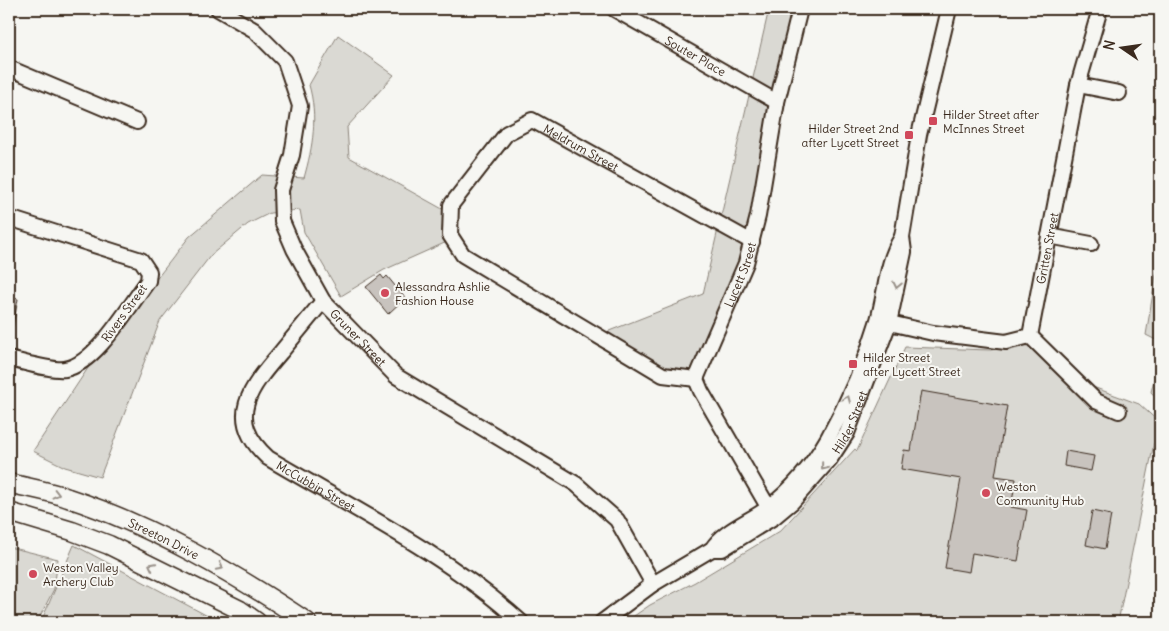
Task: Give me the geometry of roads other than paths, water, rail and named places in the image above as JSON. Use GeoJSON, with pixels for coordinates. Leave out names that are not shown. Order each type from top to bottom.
{"type":"FeatureCollection","features":[{"type":"Feature","properties":{"kind":"main road","name":"Streeton Drive"},"geometry":{"type":"LineString","coordinates":[[9,483],[67,497],[126,520],[238,577],[306,622]]}},
{"type":"Feature","properties":{"kind":"main road"},"geometry":{"type":"LineString","coordinates":[[9,512],[72,531],[110,545],[240,610],[257,622]]}},
{"type":"Feature","properties":{"kind":"street","name":"Gruner Street"},"geometry":{"type":"LineString","coordinates":[[218,9],[254,30],[285,61],[300,106],[292,155],[281,190],[282,220],[294,249],[323,301],[396,376],[576,484],[617,520],[653,584]]}},
{"type":"Feature","properties":{"kind":"street","name":"Souter Place"},"geometry":{"type":"LineString","coordinates":[[614,9],[777,102]]}},
{"type":"Feature","properties":{"kind":"street","name":"Lycett Street"},"geometry":{"type":"LineString","coordinates":[[696,379],[746,263],[752,242],[777,102],[800,9]]}},
{"type":"Feature","properties":{"kind":"street","name":"Hilder Street"},"geometry":{"type":"LineString","coordinates":[[602,622],[653,584],[712,549],[722,550],[811,484],[847,432],[883,322],[893,251],[902,237],[919,135],[949,9]]}},
{"type":"Feature","properties":{"kind":"street","name":"Gritten Street"},"geometry":{"type":"LineString","coordinates":[[1030,336],[1078,85],[1100,9]]}},
{"type":"Feature","properties":{"kind":"street"},"geometry":{"type":"LineString","coordinates":[[9,68],[137,122]]}},
{"type":"Feature","properties":{"kind":"street"},"geometry":{"type":"LineString","coordinates":[[1078,85],[1119,93]]}},
{"type":"Feature","properties":{"kind":"street","name":"Meldrum Street"},"geometry":{"type":"LineString","coordinates":[[696,379],[663,375],[463,255],[450,235],[451,205],[508,133],[532,120],[752,242]]}},
{"type":"Feature","properties":{"kind":"street","name":"Rivers Street"},"geometry":{"type":"LineString","coordinates":[[9,218],[142,260],[149,272],[148,281],[101,345],[80,365],[64,370],[9,359]]}},
{"type":"Feature","properties":{"kind":"street"},"geometry":{"type":"LineString","coordinates":[[1049,236],[1091,244]]}},
{"type":"Feature","properties":{"kind":"street","name":"McCubbin Street"},"geometry":{"type":"LineString","coordinates":[[323,301],[255,383],[250,392],[245,412],[254,443],[268,458],[450,567],[496,600],[521,622]]}},
{"type":"Feature","properties":{"kind":"street"},"geometry":{"type":"LineString","coordinates":[[883,322],[933,333],[1006,342],[1030,336],[1096,401],[1119,411]]}},
{"type":"Feature","properties":{"kind":"street"},"geometry":{"type":"LineString","coordinates":[[696,379],[701,391],[771,512]]}},
{"type":"Feature","properties":{"kind":"place","name":"Hilder Street after McInnes Street"},"geometry":{"type":"Point","coordinates":[933,121]}},
{"type":"Feature","properties":{"kind":"place","name":"Hilder Street 2nd after Lycett Street"},"geometry":{"type":"Point","coordinates":[909,135]}},
{"type":"Feature","properties":{"kind":"place","name":"Alessandra Ashlie Fashion House"},"geometry":{"type":"Point","coordinates":[385,293]}},
{"type":"Feature","properties":{"kind":"place","name":"Hilder Street after Lycett Street"},"geometry":{"type":"Point","coordinates":[853,364]}},
{"type":"Feature","properties":{"kind":"place","name":"Weston Community Hub"},"geometry":{"type":"Point","coordinates":[986,493]}},
{"type":"Feature","properties":{"kind":"place","name":"Weston Valley Archery Club"},"geometry":{"type":"Point","coordinates":[33,574]}}]}
